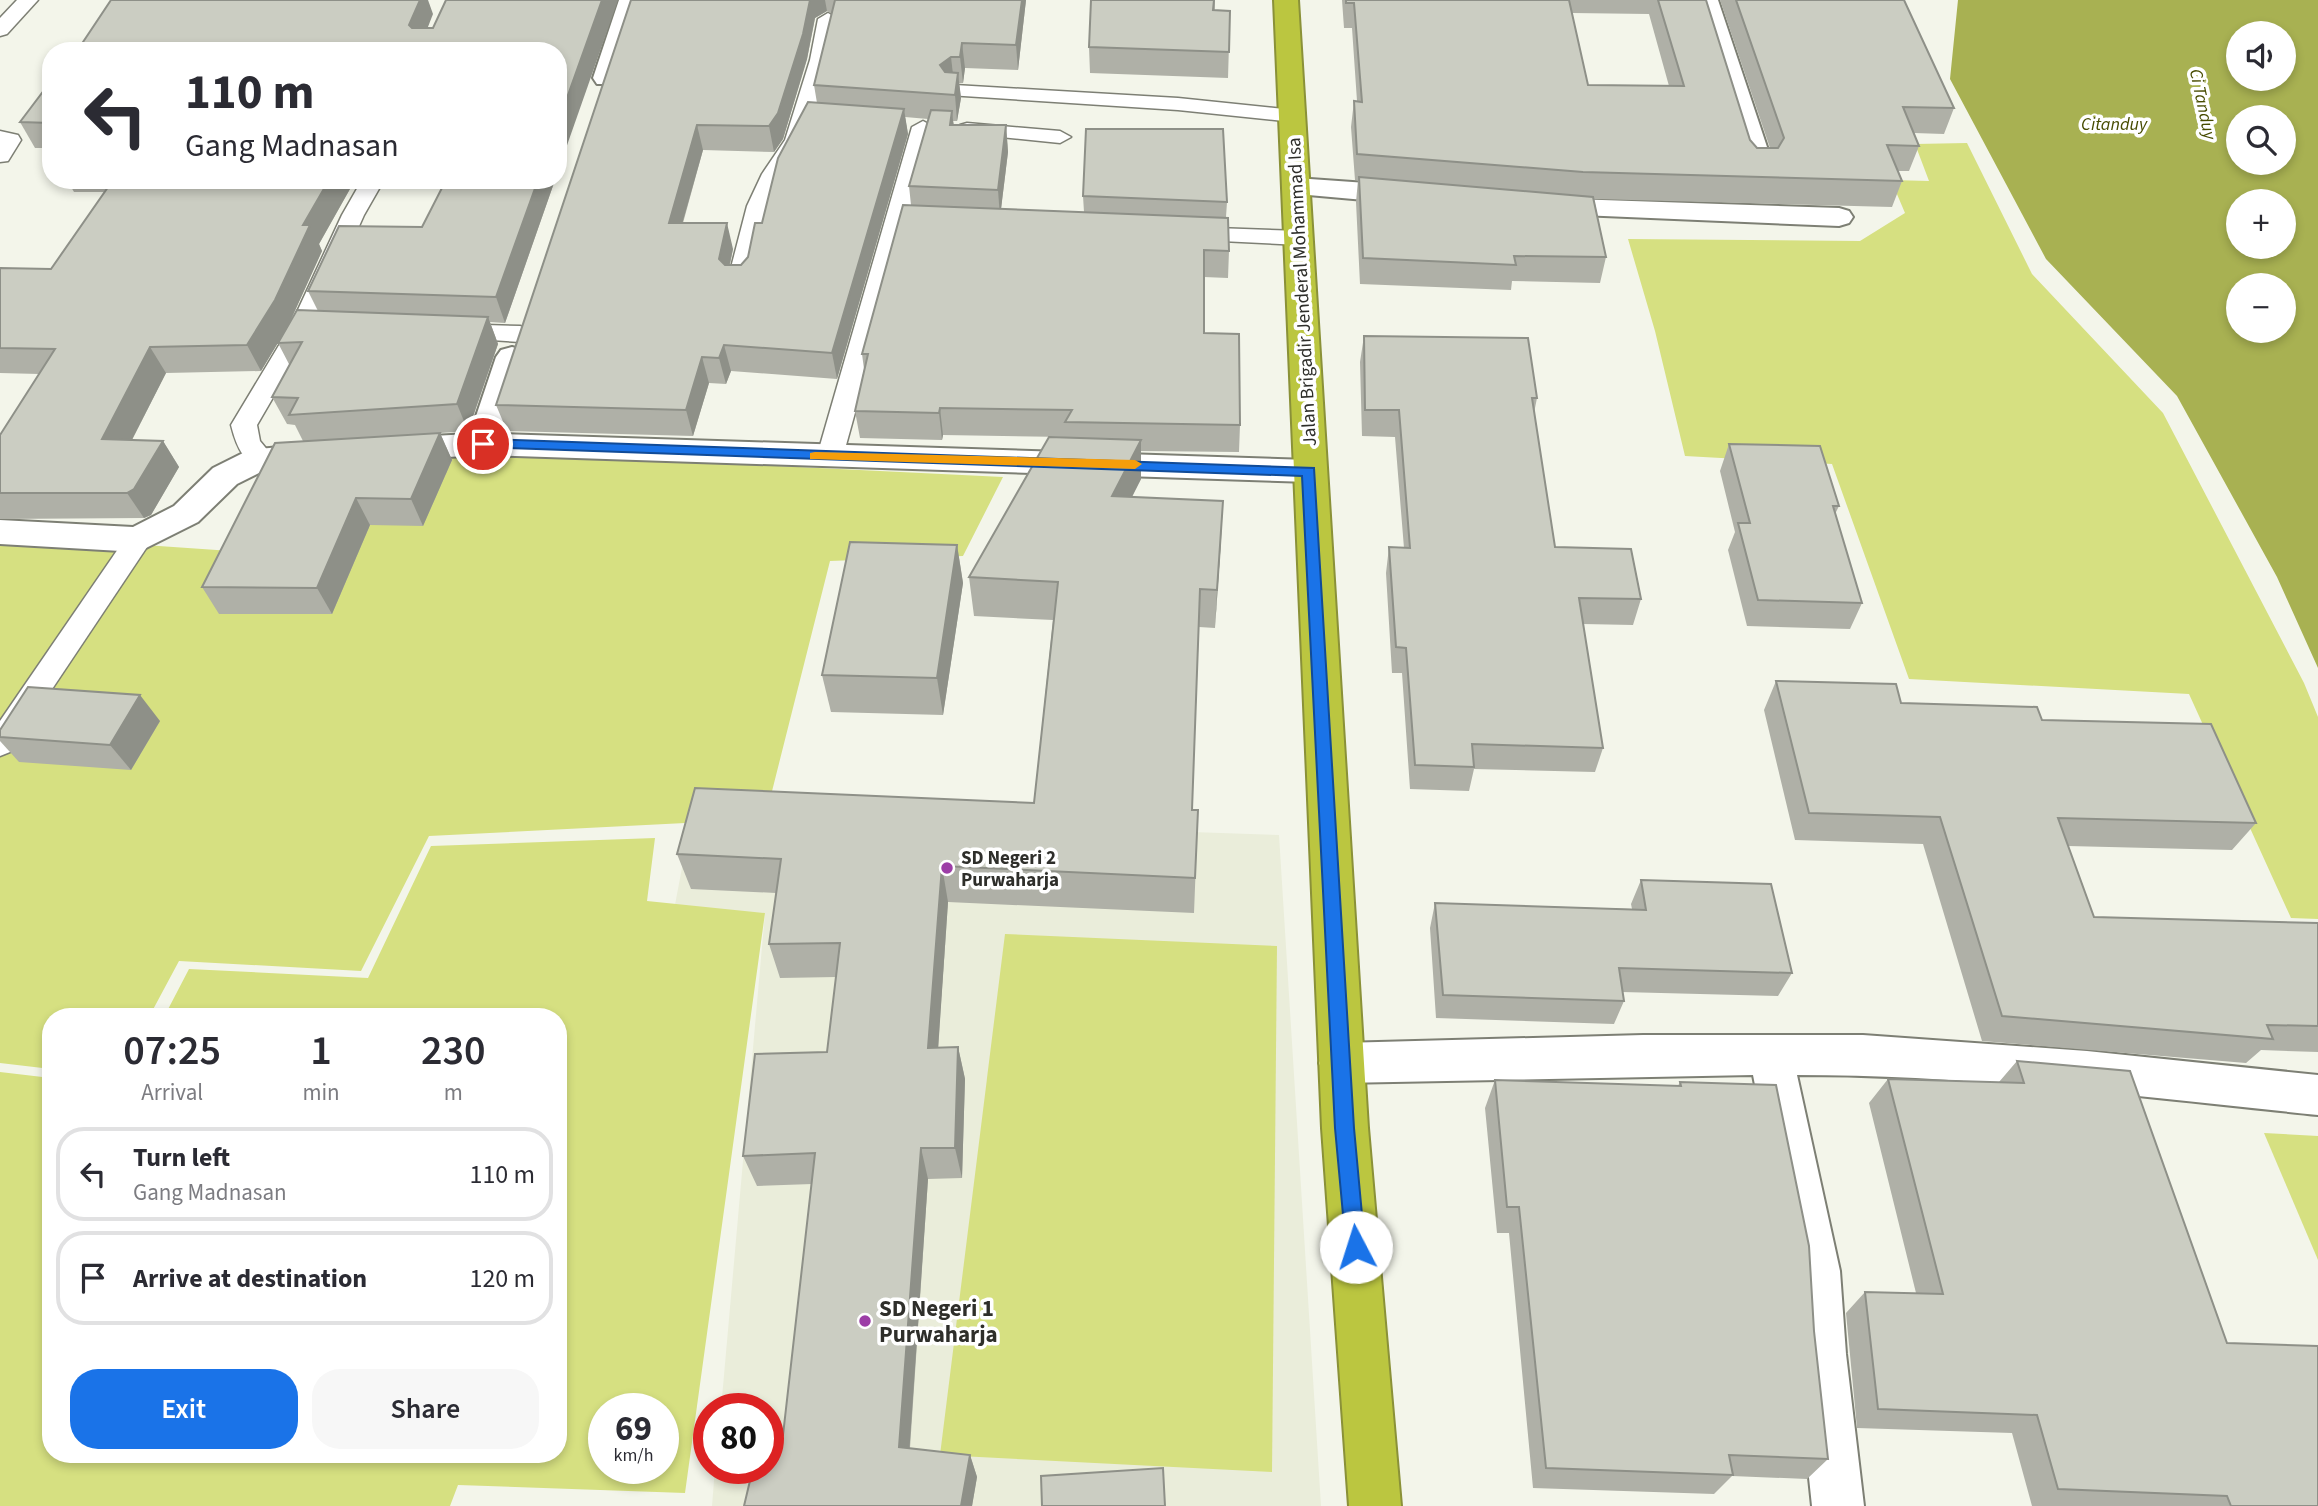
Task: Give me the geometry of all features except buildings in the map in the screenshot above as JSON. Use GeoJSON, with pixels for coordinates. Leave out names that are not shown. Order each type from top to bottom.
{"type":"FeatureCollection","features":[{"type":"Feature","properties":{"kind":"highway","name":"Jalan Brigadir Jenderal Mohammad Isa"},"geometry":{"type":"LineString","coordinates":[[1286,0],[1341,1063],[1375,1506]]}},
{"type":"Feature","properties":{"kind":"street"},"geometry":{"type":"LineString","coordinates":[[597,104],[631,0]]}},
{"type":"Feature","properties":{"kind":"street"},"geometry":{"type":"LineString","coordinates":[[1706,0],[1759,165]]}},
{"type":"Feature","properties":{"kind":"street"},"geometry":{"type":"LineString","coordinates":[[1296,187],[1440,197]]}},
{"type":"Feature","properties":{"kind":"street"},"geometry":{"type":"LineString","coordinates":[[1522,205],[1577,210],[1839,217]]}},
{"type":"Feature","properties":{"kind":"street"},"geometry":{"type":"LineString","coordinates":[[483,444],[525,321]]}},
{"type":"Feature","properties":{"kind":"street"},"geometry":{"type":"LineString","coordinates":[[0,532],[138,540],[186,514],[225,475],[261,458],[483,444],[1309,471]]}},
{"type":"Feature","properties":{"kind":"street"},"geometry":{"type":"LineString","coordinates":[[1770,1055],[1816,1271],[1821,1354],[1838,1506]]}},
{"type":"Feature","properties":{"kind":"street"},"geometry":{"type":"LineString","coordinates":[[1341,1063],[1863,1055],[2074,1070],[2318,1095]]}},
{"type":"Feature","properties":{"kind":"lane"},"geometry":{"type":"LineString","coordinates":[[0,30],[28,0]]}},
{"type":"Feature","properties":{"kind":"lane"},"geometry":{"type":"LineString","coordinates":[[739,283],[758,205],[773,174],[796,140],[828,19]]}},
{"type":"Feature","properties":{"kind":"lane"},"geometry":{"type":"LineString","coordinates":[[955,90],[1178,104],[1293,116]]}},
{"type":"Feature","properties":{"kind":"lane"},"geometry":{"type":"LineString","coordinates":[[803,118],[828,120]]}},
{"type":"Feature","properties":{"kind":"lane"},"geometry":{"type":"LineString","coordinates":[[830,456],[896,222],[911,126],[1060,137]]}},
{"type":"Feature","properties":{"kind":"lane"},"geometry":{"type":"LineString","coordinates":[[0,137],[10,140],[0,156]]}},
{"type":"Feature","properties":{"kind":"lane"},"geometry":{"type":"LineString","coordinates":[[261,458],[248,444],[244,425],[302,327],[353,215],[368,189]]}},
{"type":"Feature","properties":{"kind":"lane"},"geometry":{"type":"LineString","coordinates":[[896,222],[923,223]]}},
{"type":"Feature","properties":{"kind":"lane"},"geometry":{"type":"LineString","coordinates":[[1168,233],[1300,238]]}},
{"type":"Feature","properties":{"kind":"lane"},"geometry":{"type":"LineString","coordinates":[[425,331],[525,321]]}},
{"type":"Feature","properties":{"kind":"lane"},"geometry":{"type":"LineString","coordinates":[[302,327],[330,328]]}},
{"type":"Feature","properties":{"kind":"lane"},"geometry":{"type":"LineString","coordinates":[[0,744],[138,540]]}},
{"type":"Feature","properties":{"kind":"shaded area"},"geometry":{"type":"Polygon","coordinates":[[[1967,143],[2032,274],[2163,413],[2304,683],[2318,717],[2318,919],[2291,918],[2189,694],[1909,679],[1832,464],[1685,456],[1655,331],[1628,239],[1860,241],[1905,213],[1891,180],[1929,181],[1915,144],[1967,143]]]}},
{"type":"Feature","properties":{"kind":"shaded area"},"geometry":{"type":"Polygon","coordinates":[[[310,443],[1003,477],[963,556],[830,561],[765,819],[429,836],[361,971],[179,961],[154,1008],[42,1008],[42,1068],[0,1063],[0,535],[231,551],[310,443]]]}},
{"type":"Feature","properties":{"kind":"shaded area"},"geometry":{"type":"Polygon","coordinates":[[[692,815],[1279,835],[1321,1506],[712,1506],[714,1484],[784,1484],[784,1393],[722,1393],[765,913],[674,910],[692,815]]]}},
{"type":"Feature","properties":{"kind":"shaded area"},"geometry":{"type":"Polygon","coordinates":[[[655,838],[647,901],[765,913],[699,1393],[693,1393],[693,1435],[685,1493],[458,1485],[450,1506],[0,1506],[0,1072],[42,1077],[42,1463],[567,1463],[567,1008],[169,1008],[189,969],[368,978],[431,846],[655,838]]]}},
{"type":"Feature","properties":{"kind":"shaded area"},"geometry":{"type":"Polygon","coordinates":[[[1005,934],[1277,946],[1272,1472],[940,1455],[1005,934]]]}},
{"type":"Feature","properties":{"kind":"shaded area"},"geometry":{"type":"Polygon","coordinates":[[[2264,1133],[2318,1136],[2318,1260],[2264,1133]]]}},
{"type":"Feature","properties":{"kind":"water","name":"Citanduy"},"geometry":{"type":"Polygon","coordinates":[[[1958,0],[2318,0],[2318,668],[2277,577],[2177,396],[2046,259],[1950,79],[1958,0]]]}},
{"type":"Feature","properties":{"kind":"slow traffic"},"geometry":{"type":"LineString","coordinates":[[815,456],[1135,464]]}},
{"type":"Feature","properties":{"kind":"place","name":"SD Negeri 2 Purwaharja"},"geometry":{"type":"Point","coordinates":[947,868]}},
{"type":"Feature","properties":{"kind":"place","name":"SD Negeri 1 Purwaharja"},"geometry":{"type":"Point","coordinates":[865,1321]}},
{"type":"Feature","properties":{"kind":"route"},"geometry":{"type":"LineString","coordinates":[[483,444],[782,456],[1028,460],[1309,471],[1345,1128],[1356,1247]]}},
{"type":"Feature","properties":{"kind":"water label","name":"Ci Tanduy"},"geometry":{"type":"Point","coordinates":[2203,104]}}]}
